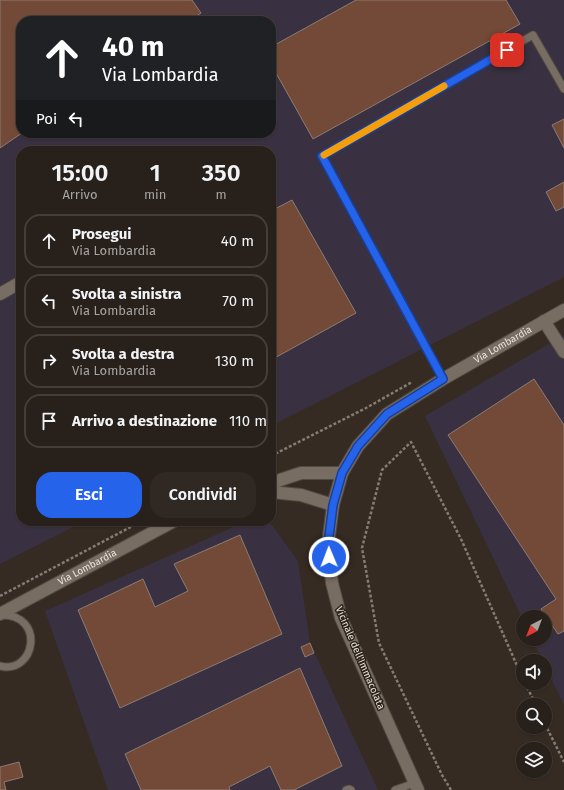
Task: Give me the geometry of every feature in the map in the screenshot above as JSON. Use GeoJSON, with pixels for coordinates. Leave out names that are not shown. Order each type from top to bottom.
{"type":"FeatureCollection","features":[{"type":"Feature","properties":{"kind":"street"},"geometry":{"type":"LineString","coordinates":[[0,294],[16,285]]}},
{"type":"Feature","properties":{"kind":"street","name":"Via Lombardia"},"geometry":{"type":"LineString","coordinates":[[342,473],[358,446],[387,414],[443,379],[564,310]]}},
{"type":"Feature","properties":{"kind":"street"},"geometry":{"type":"LineString","coordinates":[[544,321],[564,352]]}},
{"type":"Feature","properties":{"kind":"street"},"geometry":{"type":"LineString","coordinates":[[276,481],[301,473],[342,473]]}},
{"type":"Feature","properties":{"kind":"street","name":"Vicinale dell'Immacolata"},"geometry":{"type":"LineString","coordinates":[[342,473],[333,505],[328,544],[332,583],[341,618],[416,786]]}},
{"type":"Feature","properties":{"kind":"street"},"geometry":{"type":"LineString","coordinates":[[276,492],[301,495],[333,505]]}},
{"type":"Feature","properties":{"kind":"street","name":"Via Lombardia"},"geometry":{"type":"LineString","coordinates":[[0,615],[165,526]]}},
{"type":"Feature","properties":{"kind":"lane"},"geometry":{"type":"LineString","coordinates":[[443,379],[322,156],[533,35],[564,89]]}},
{"type":"Feature","properties":{"kind":"lane"},"geometry":{"type":"LineString","coordinates":[[0,615],[11,615],[26,624],[30,632],[31,640],[28,653],[20,662],[12,666],[0,666]]}},
{"type":"Feature","properties":{"kind":"lane"},"geometry":{"type":"LineString","coordinates":[[395,790],[416,786]]}},
{"type":"Feature","properties":{"kind":"lane"},"geometry":{"type":"LineString","coordinates":[[346,790],[349,788],[351,790]]}},
{"type":"Feature","properties":{"kind":"path"},"geometry":{"type":"LineString","coordinates":[[276,453],[366,408],[417,379]]}},
{"type":"Feature","properties":{"kind":"path"},"geometry":{"type":"LineString","coordinates":[[451,790],[379,643],[362,548],[382,470],[411,442],[461,539],[516,663]]}},
{"type":"Feature","properties":{"kind":"path"},"geometry":{"type":"LineString","coordinates":[[0,596],[133,526]]}},
{"type":"Feature","properties":{"kind":"path"},"geometry":{"type":"LineString","coordinates":[[550,734],[564,762]]}},
{"type":"Feature","properties":{"kind":"shaded area"},"geometry":{"type":"Polygon","coordinates":[[[0,0],[564,0],[564,277],[276,423],[276,146],[16,146],[16,526],[75,526],[0,564],[0,0]]]}},
{"type":"Feature","properties":{"kind":"shaded area"},"geometry":{"type":"Polygon","coordinates":[[[564,335],[564,705],[552,680],[552,654],[540,654],[536,646],[552,646],[552,610],[518,610],[425,416],[564,335]]]}},
{"type":"Feature","properties":{"kind":"shaded area"},"geometry":{"type":"Polygon","coordinates":[[[236,526],[273,526],[298,561],[310,643],[378,790],[108,790],[45,611],[236,526]]]}},
{"type":"Feature","properties":{"kind":"building"},"geometry":{"type":"Polygon","coordinates":[[[0,0],[192,0],[201,13],[196,16],[16,16],[16,137],[0,148],[0,0]]]}},
{"type":"Feature","properties":{"kind":"building"},"geometry":{"type":"Polygon","coordinates":[[[356,0],[506,0],[520,24],[313,139],[276,73],[276,44],[356,0]]]}},
{"type":"Feature","properties":{"kind":"building"},"geometry":{"type":"Polygon","coordinates":[[[564,119],[564,148],[552,125],[564,119]]]}},
{"type":"Feature","properties":{"kind":"building"},"geometry":{"type":"Polygon","coordinates":[[[564,182],[564,207],[556,211],[546,192],[564,182]]]}},
{"type":"Feature","properties":{"kind":"building"},"geometry":{"type":"Polygon","coordinates":[[[292,200],[356,313],[276,357],[276,208],[292,200]]]}},
{"type":"Feature","properties":{"kind":"building"},"geometry":{"type":"Polygon","coordinates":[[[534,379],[564,425],[564,631],[558,634],[552,625],[552,610],[541,609],[556,599],[448,435],[534,379]]]}},
{"type":"Feature","properties":{"kind":"building"},"geometry":{"type":"Polygon","coordinates":[[[240,535],[282,634],[120,708],[78,610],[143,579],[155,607],[188,591],[174,564],[240,535]]]}},
{"type":"Feature","properties":{"kind":"building"},"geometry":{"type":"Polygon","coordinates":[[[310,643],[314,653],[305,657],[301,647],[310,643]]]}},
{"type":"Feature","properties":{"kind":"building"},"geometry":{"type":"Polygon","coordinates":[[[300,668],[342,766],[294,790],[281,790],[270,766],[229,787],[230,790],[141,790],[125,754],[300,668]]]}},
{"type":"Feature","properties":{"kind":"building"},"geometry":{"type":"Polygon","coordinates":[[[19,762],[23,777],[4,782],[6,790],[0,790],[0,767],[19,762]]]}},
{"type":"Feature","properties":{"kind":"slow traffic"},"geometry":{"type":"LineString","coordinates":[[324,155],[444,86]]}},
{"type":"Feature","properties":{"kind":"route"},"geometry":{"type":"LineString","coordinates":[[329,557],[328,544],[333,505],[342,473],[358,446],[387,414],[443,379],[322,156],[507,50]]}}]}
